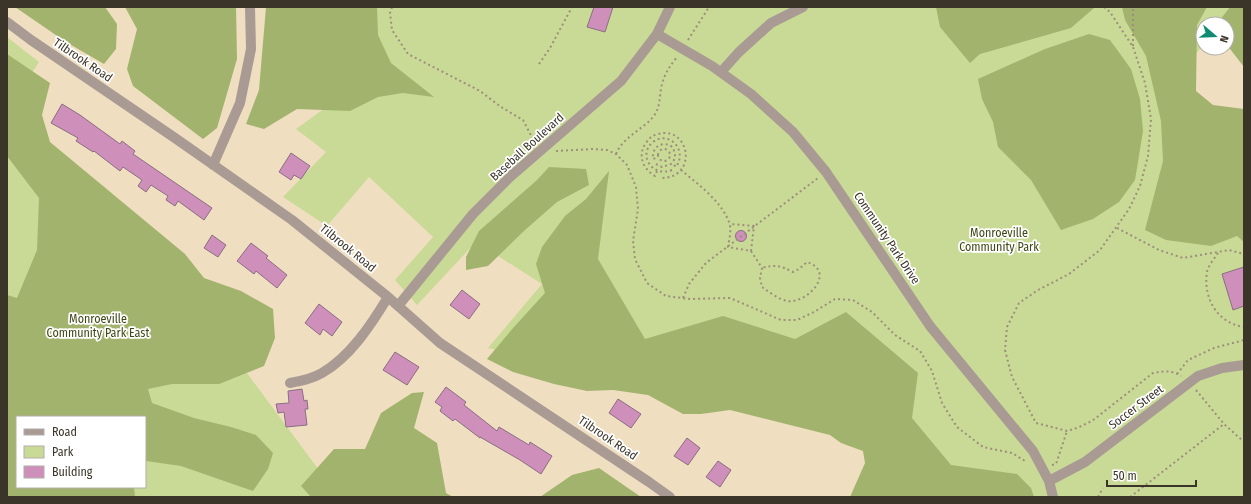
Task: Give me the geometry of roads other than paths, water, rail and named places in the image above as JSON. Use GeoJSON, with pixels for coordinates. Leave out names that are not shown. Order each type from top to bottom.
{"type":"FeatureCollection","features":[{"type":"Feature","properties":{"kind":"street"},"geometry":{"type":"LineString","coordinates":[[213,165],[240,103],[252,49],[250,7]]}},
{"type":"Feature","properties":{"kind":"street","name":"Baseball Boulevard"},"geometry":{"type":"LineString","coordinates":[[398,306],[473,214],[510,177],[621,81],[657,34],[670,7]]}},
{"type":"Feature","properties":{"kind":"street"},"geometry":{"type":"LineString","coordinates":[[722,72],[740,52],[771,23],[803,7]]}},
{"type":"Feature","properties":{"kind":"street","name":"Tilbrook Road"},"geometry":{"type":"LineString","coordinates":[[7,22],[292,220],[388,297],[440,343],[670,497]]}},
{"type":"Feature","properties":{"kind":"street","name":"Community Park Drive"},"geometry":{"type":"LineString","coordinates":[[657,34],[722,72],[751,94],[793,132],[826,172],[930,326],[1033,451],[1049,481],[1053,497]]}},
{"type":"Feature","properties":{"kind":"street"},"geometry":{"type":"LineString","coordinates":[[290,383],[304,381],[320,374],[332,366],[354,344],[388,297]]}},
{"type":"Feature","properties":{"kind":"street","name":"Soccer Street"},"geometry":{"type":"LineString","coordinates":[[1049,481],[1085,462],[1198,376],[1222,368],[1244,365]]}},
{"type":"Feature","properties":{"kind":"park label","name":"Monroeville Community Park"},"geometry":{"type":"Point","coordinates":[999,240]}},
{"type":"Feature","properties":{"kind":"park label","name":"Monroeville Community Park East"},"geometry":{"type":"Point","coordinates":[98,326]}}]}
